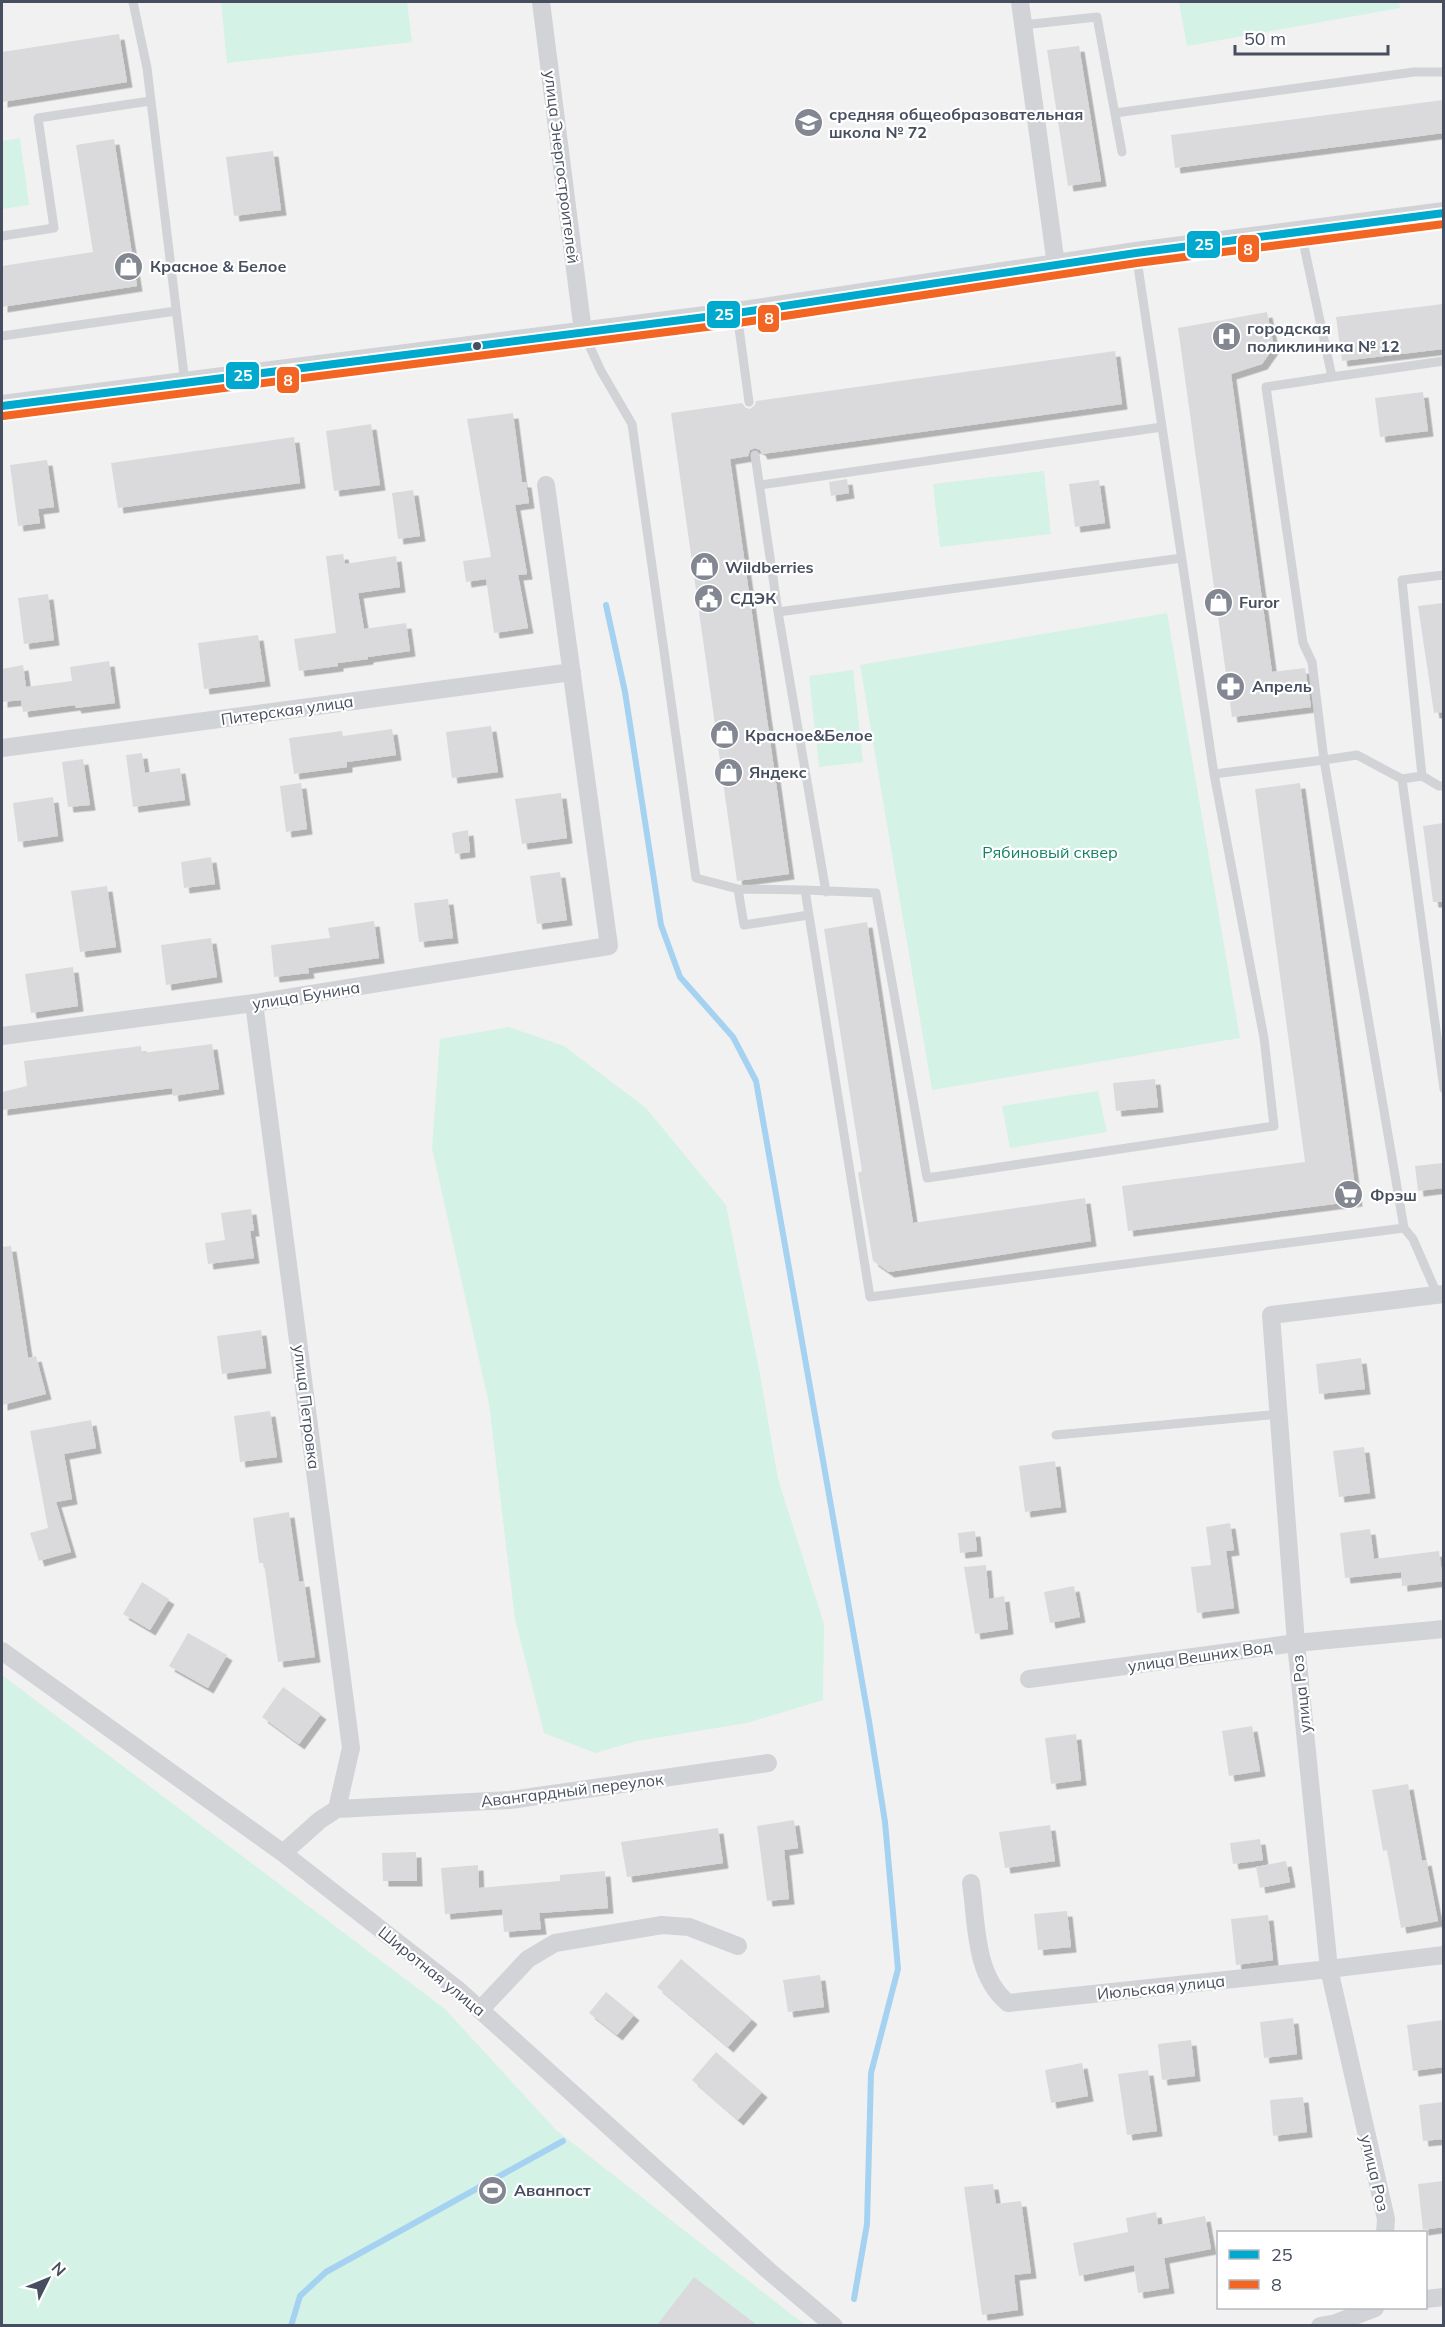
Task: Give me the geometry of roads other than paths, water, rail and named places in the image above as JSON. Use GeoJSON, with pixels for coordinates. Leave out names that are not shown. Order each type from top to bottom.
{"type":"FeatureCollection","features":[{"type":"Feature","properties":{"kind":"street","name":"улица Энергостроителей"},"geometry":{"type":"LineString","coordinates":[[541,2],[584,332]]}},
{"type":"Feature","properties":{"kind":"street"},"geometry":{"type":"LineString","coordinates":[[1020,2],[1056,265]]}},
{"type":"Feature","properties":{"kind":"street"},"geometry":{"type":"LineString","coordinates":[[2,406],[737,313],[1136,253],[1443,213]]}},
{"type":"Feature","properties":{"kind":"street"},"geometry":{"type":"LineString","coordinates":[[546,485],[572,672]]}},
{"type":"Feature","properties":{"kind":"street","name":"Питерская улица"},"geometry":{"type":"LineString","coordinates":[[2,748],[572,672]]}},
{"type":"Feature","properties":{"kind":"street","name":"улица Бунина"},"geometry":{"type":"LineString","coordinates":[[2,1036],[254,1003],[609,946],[572,672]]}},
{"type":"Feature","properties":{"kind":"street","name":"улица Петровка"},"geometry":{"type":"LineString","coordinates":[[254,1003],[351,1748],[337,1809]]}},
{"type":"Feature","properties":{"kind":"street","name":"улица Роз"},"geometry":{"type":"LineString","coordinates":[[1385,2231],[1386,2218],[1329,1969],[1296,1643],[1271,1315],[1440,1294]]}},
{"type":"Feature","properties":{"kind":"street","name":"улица Вешних Вод"},"geometry":{"type":"LineString","coordinates":[[1029,1679],[1296,1643],[1443,1629]]}},
{"type":"Feature","properties":{"kind":"street","name":"Широтная улица"},"geometry":{"type":"LineString","coordinates":[[2,1651],[283,1853],[457,1989],[769,2271],[834,2325]]}},
{"type":"Feature","properties":{"kind":"street","name":"Авангардный переулок"},"geometry":{"type":"LineString","coordinates":[[337,1809],[510,1800],[768,1763]]}},
{"type":"Feature","properties":{"kind":"street"},"geometry":{"type":"LineString","coordinates":[[283,1853],[320,1820],[337,1809]]}},
{"type":"Feature","properties":{"kind":"street","name":"Июльская улица"},"geometry":{"type":"LineString","coordinates":[[971,1883],[982,1965],[996,1993],[1008,2003],[1443,1955]]}},
{"type":"Feature","properties":{"kind":"street"},"geometry":{"type":"LineString","coordinates":[[480,2010],[528,1959],[555,1943],[662,1925],[689,1927],[738,1946]]}},
{"type":"Feature","properties":{"kind":"street"},"geometry":{"type":"LineString","coordinates":[[1427,2299],[1443,2297]]}},
{"type":"Feature","properties":{"kind":"street"},"geometry":{"type":"LineString","coordinates":[[1332,2325],[1369,2309]]}},
{"type":"Feature","properties":{"kind":"lane"},"geometry":{"type":"LineString","coordinates":[[134,2],[147,68],[185,382]]}},
{"type":"Feature","properties":{"kind":"lane"},"geometry":{"type":"LineString","coordinates":[[1023,25],[1097,17],[1122,152]]}},
{"type":"Feature","properties":{"kind":"lane"},"geometry":{"type":"LineString","coordinates":[[1115,113],[1414,72],[1443,72]]}},
{"type":"Feature","properties":{"kind":"lane"},"geometry":{"type":"LineString","coordinates":[[2,236],[54,228],[38,118],[150,101]]}},
{"type":"Feature","properties":{"kind":"lane"},"geometry":{"type":"LineString","coordinates":[[1301,232],[1332,376]]}},
{"type":"Feature","properties":{"kind":"lane"},"geometry":{"type":"LineString","coordinates":[[584,332],[601,371],[632,424],[696,878],[738,889],[876,893],[927,1179],[1274,1126],[1263,1038],[1214,774],[1136,253]]}},
{"type":"Feature","properties":{"kind":"lane"},"geometry":{"type":"LineString","coordinates":[[2,336],[176,311]]}},
{"type":"Feature","properties":{"kind":"lane"},"geometry":{"type":"LineString","coordinates":[[737,313],[749,402]]}},
{"type":"Feature","properties":{"kind":"lane"},"geometry":{"type":"LineString","coordinates":[[1440,1294],[1413,1239],[1404,1227],[1324,760],[1312,662],[1304,643],[1266,387],[1443,361]]}},
{"type":"Feature","properties":{"kind":"lane"},"geometry":{"type":"LineString","coordinates":[[760,485],[1162,427]]}},
{"type":"Feature","properties":{"kind":"lane"},"geometry":{"type":"LineString","coordinates":[[755,455],[778,612],[826,892]]}},
{"type":"Feature","properties":{"kind":"lane"},"geometry":{"type":"LineString","coordinates":[[778,612],[1182,558]]}},
{"type":"Feature","properties":{"kind":"lane"},"geometry":{"type":"LineString","coordinates":[[1422,776],[1402,580],[1443,575]]}},
{"type":"Feature","properties":{"kind":"lane"},"geometry":{"type":"LineString","coordinates":[[1214,774],[1357,755],[1402,779],[1422,776],[1443,786]]}},
{"type":"Feature","properties":{"kind":"lane"},"geometry":{"type":"LineString","coordinates":[[1402,779],[1440,1040],[1443,1089]]}},
{"type":"Feature","properties":{"kind":"lane"},"geometry":{"type":"LineString","coordinates":[[738,889],[744,925],[809,915]]}},
{"type":"Feature","properties":{"kind":"lane"},"geometry":{"type":"LineString","coordinates":[[805,890],[870,1297],[1404,1227]]}},
{"type":"Feature","properties":{"kind":"lane"},"geometry":{"type":"LineString","coordinates":[[1056,1435],[1280,1414]]}},
{"type":"Feature","properties":{"kind":"waterway"},"geometry":{"type":"LineString","coordinates":[[606,605],[625,692],[661,925],[680,977],[733,1037],[756,1081],[885,1822],[898,1969],[871,2073],[867,2224],[854,2299]]}},
{"type":"Feature","properties":{"kind":"waterway"},"geometry":{"type":"LineString","coordinates":[[291,2326],[300,2296],[326,2272],[563,2141]]}},
{"type":"Feature","properties":{"kind":"place","name":"средняя общеобразовательная школа № 72"},"geometry":{"type":"Point","coordinates":[808,123]}},
{"type":"Feature","properties":{"kind":"place","name":"Красное & Белое"},"geometry":{"type":"Point","coordinates":[129,266]}},
{"type":"Feature","properties":{"kind":"place","name":"городская поликлиника № 12"},"geometry":{"type":"Point","coordinates":[1226,337]}},
{"type":"Feature","properties":{"kind":"place","name":"Wildberries"},"geometry":{"type":"Point","coordinates":[704,567]}},
{"type":"Feature","properties":{"kind":"place","name":"СДЭК"},"geometry":{"type":"Point","coordinates":[709,598]}},
{"type":"Feature","properties":{"kind":"place","name":"Furor"},"geometry":{"type":"Point","coordinates":[1218,602]}},
{"type":"Feature","properties":{"kind":"place","name":"Апрель"},"geometry":{"type":"Point","coordinates":[1231,686]}},
{"type":"Feature","properties":{"kind":"place","name":"Красное&Белое"},"geometry":{"type":"Point","coordinates":[724,735]}},
{"type":"Feature","properties":{"kind":"place","name":"Яндекс"},"geometry":{"type":"Point","coordinates":[728,772]}},
{"type":"Feature","properties":{"kind":"place","name":"Фрэш"},"geometry":{"type":"Point","coordinates":[1349,1195]}},
{"type":"Feature","properties":{"kind":"place","name":"Аванпост"},"geometry":{"type":"Point","coordinates":[493,2190]}},
{"type":"Feature","properties":{"kind":"park label","name":"Рябиновый сквер"},"geometry":{"type":"Point","coordinates":[1050,852]}}]}
